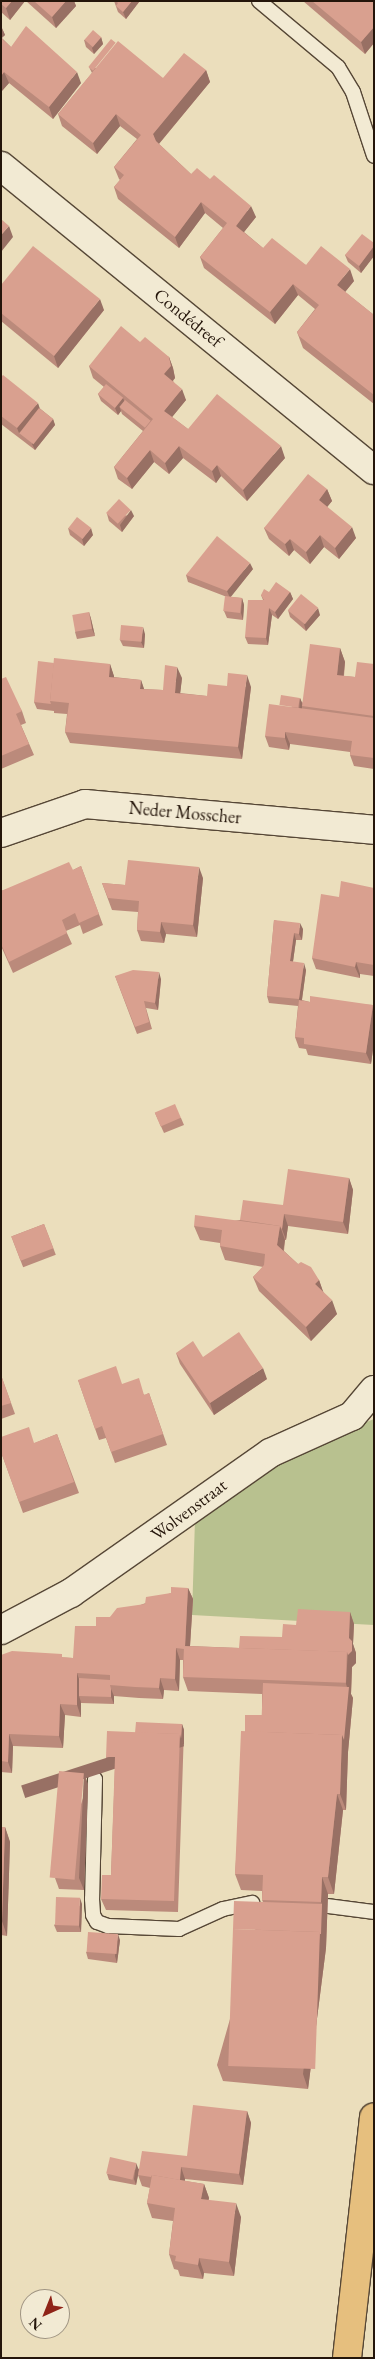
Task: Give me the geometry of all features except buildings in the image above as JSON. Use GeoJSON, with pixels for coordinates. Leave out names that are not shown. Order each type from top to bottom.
{"type":"FeatureCollection","features":[{"type":"Feature","properties":{"kind":"main road"},"geometry":{"type":"LineString","coordinates":[[346,2358],[374,2118]]}},
{"type":"Feature","properties":{"kind":"street","name":"Condédreef"},"geometry":{"type":"LineString","coordinates":[[1,166],[374,470]]}},
{"type":"Feature","properties":{"kind":"street","name":"Neder Mosscher"},"geometry":{"type":"LineString","coordinates":[[1,833],[85,804],[374,830]]}},
{"type":"Feature","properties":{"kind":"street","name":"Wolvenstraat"},"geometry":{"type":"LineString","coordinates":[[1,1630],[71,1593],[270,1453],[352,1416],[374,1390]]}},
{"type":"Feature","properties":{"kind":"lane"},"geometry":{"type":"LineString","coordinates":[[259,1],[338,67],[354,92],[374,156]]}},
{"type":"Feature","properties":{"kind":"lane"},"geometry":{"type":"LineString","coordinates":[[96,1779],[92,1899],[93,1915],[97,1922],[108,1926],[179,1929],[240,1904],[268,1904]]}},
{"type":"Feature","properties":{"kind":"lane"},"geometry":{"type":"LineString","coordinates":[[328,1906],[374,1912]]}},
{"type":"Feature","properties":{"kind":"green space"},"geometry":{"type":"Polygon","coordinates":[[[374,1419],[374,1625],[192,1615],[195,1520],[230,1487],[315,1443],[374,1419]]]}}]}
